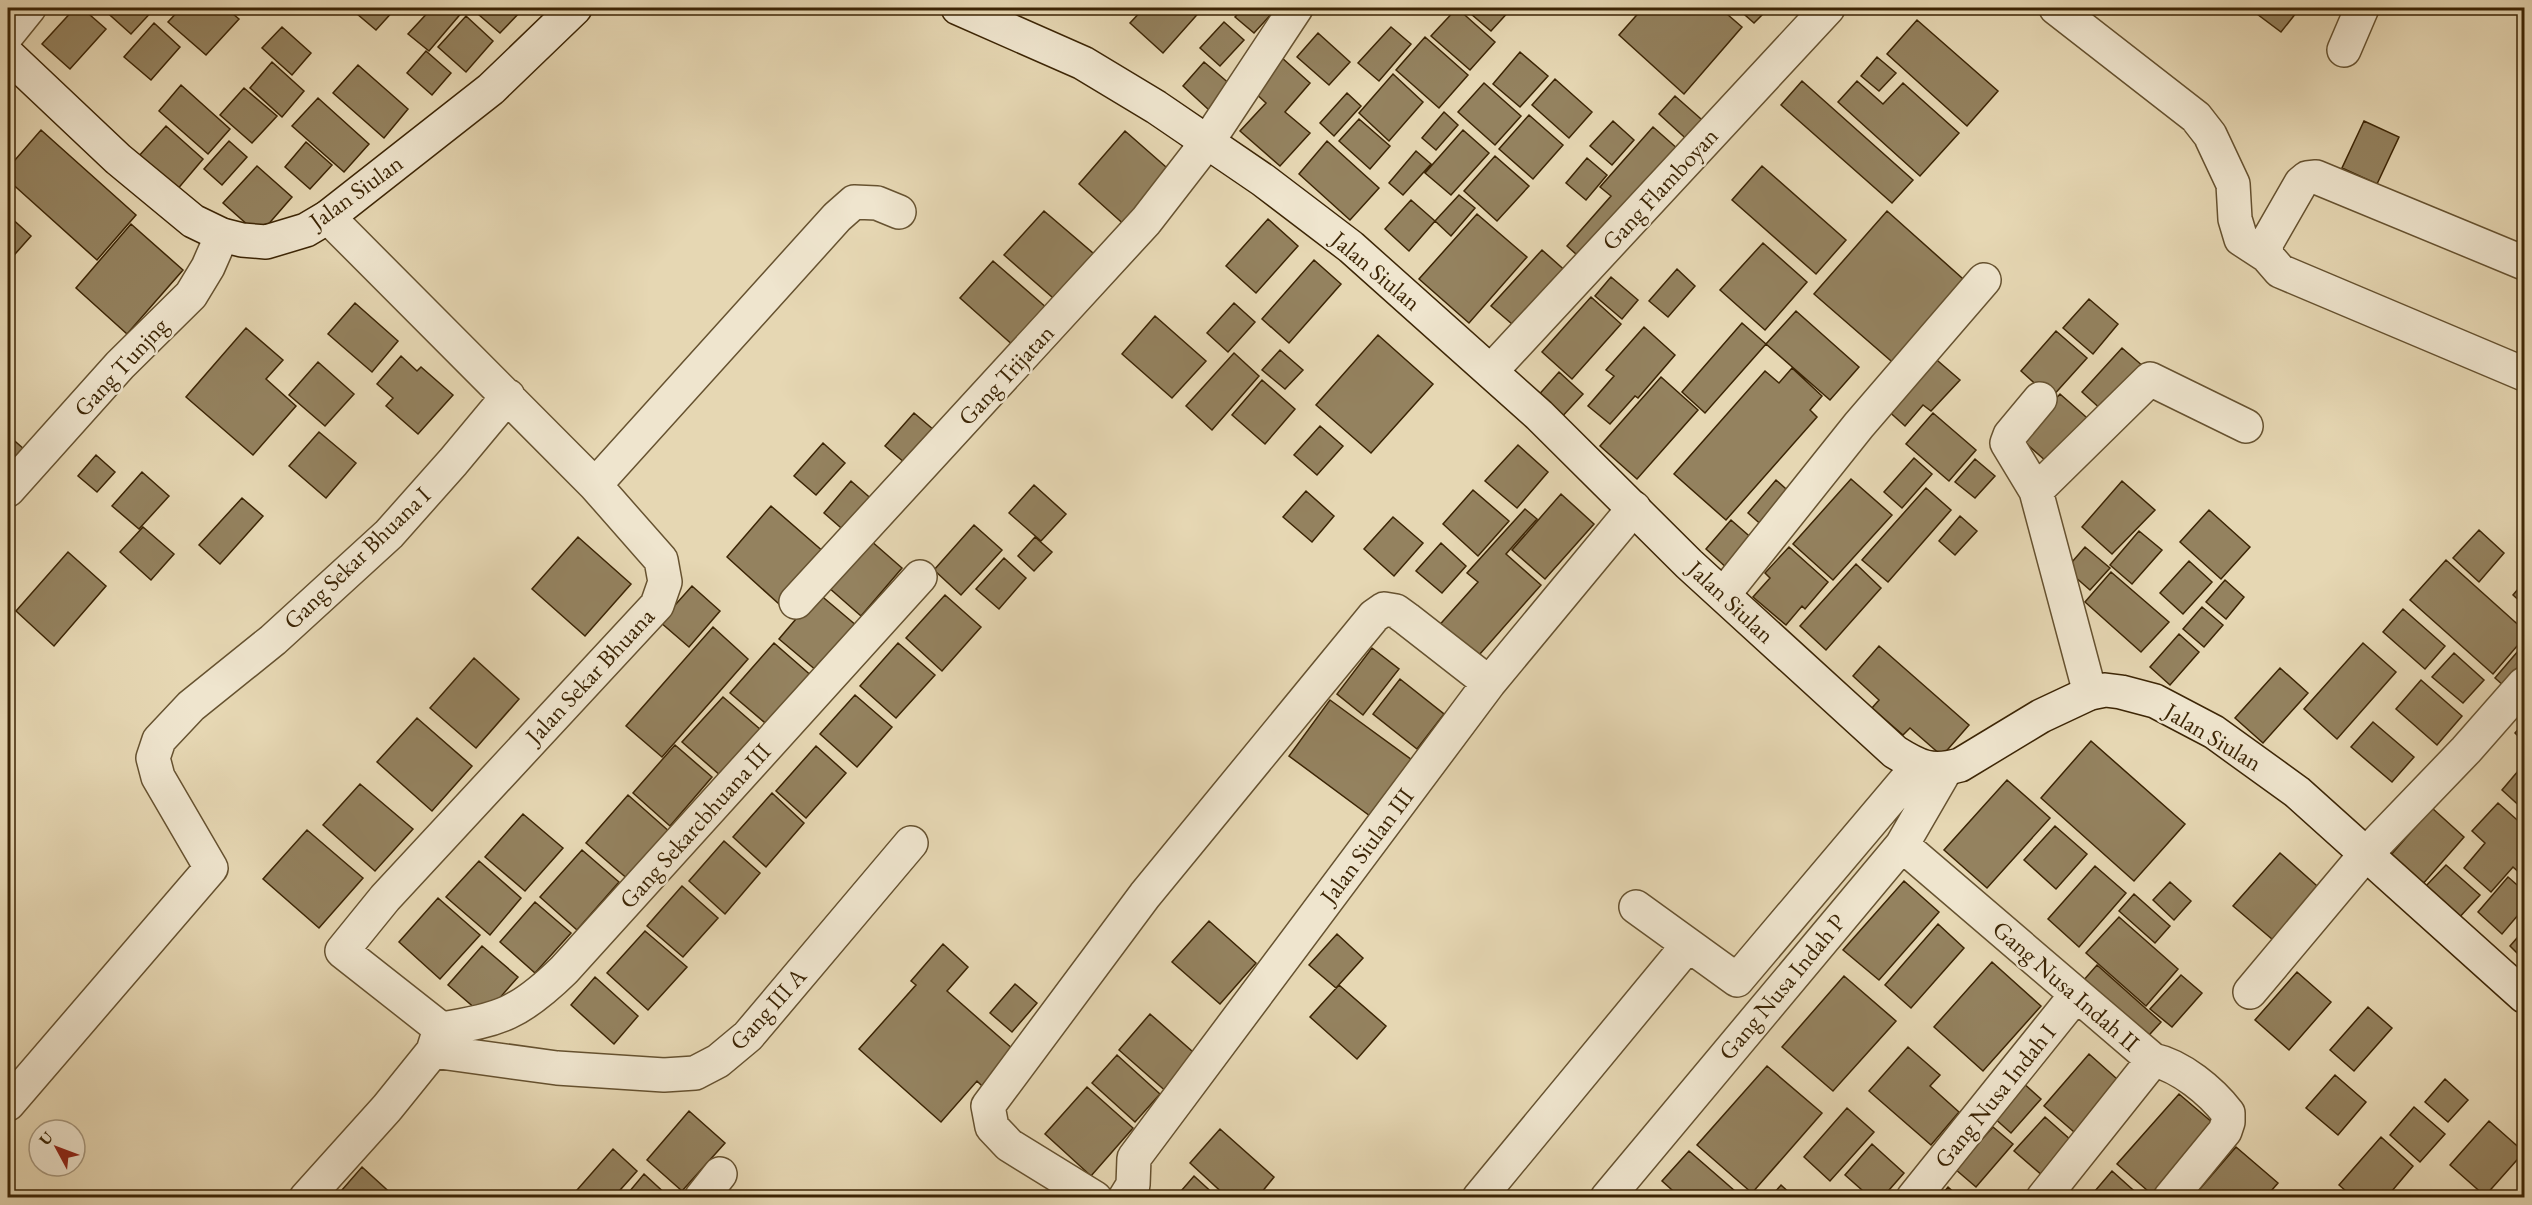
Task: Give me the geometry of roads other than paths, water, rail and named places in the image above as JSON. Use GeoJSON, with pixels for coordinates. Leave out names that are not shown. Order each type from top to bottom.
{"type":"FeatureCollection","features":[{"type":"Feature","properties":{"kind":"street"},"geometry":{"type":"LineString","coordinates":[[8,34],[29,8]]}},
{"type":"Feature","properties":{"kind":"street","name":"Jalan Siulan"},"geometry":{"type":"LineString","coordinates":[[8,55],[118,159],[193,221],[222,235],[266,242],[306,230],[328,217],[491,89],[575,8]]}},
{"type":"Feature","properties":{"kind":"street","name":"Jalan Siulan"},"geometry":{"type":"LineString","coordinates":[[958,8],[1083,63],[1208,141],[1351,248],[1491,371],[1689,564],[1895,752],[1932,768],[1960,765],[2041,716],[2090,693],[2105,690],[2155,701],[2214,732],[2296,792],[2524,996]]}},
{"type":"Feature","properties":{"kind":"street","name":"Gang Trijatan"},"geometry":{"type":"LineString","coordinates":[[796,602],[1146,221],[1208,141],[1296,8]]}},
{"type":"Feature","properties":{"kind":"street","name":"Gang Flamboyan"},"geometry":{"type":"LineString","coordinates":[[1491,371],[1828,8]]}},
{"type":"Feature","properties":{"kind":"street"},"geometry":{"type":"LineString","coordinates":[[2056,8],[2196,117],[2211,135],[2233,184],[2235,219],[2241,239],[2267,255],[2280,271],[2524,374]]}},
{"type":"Feature","properties":{"kind":"street"},"geometry":{"type":"LineString","coordinates":[[2344,50],[2362,8]]}},
{"type":"Feature","properties":{"kind":"street"},"geometry":{"type":"LineString","coordinates":[[2267,255],[2266,244],[2301,183],[2307,178],[2316,177],[2524,263]]}},
{"type":"Feature","properties":{"kind":"street"},"geometry":{"type":"LineString","coordinates":[[595,485],[837,217],[854,202],[877,203],[899,212]]}},
{"type":"Feature","properties":{"kind":"street","name":"Jalan Sekar Bhuana"},"geometry":{"type":"LineString","coordinates":[[328,217],[595,485],[661,560],[665,582],[657,605],[385,898],[342,951],[437,1040]]}},
{"type":"Feature","properties":{"kind":"street","name":"Gang Tunjng"},"geometry":{"type":"LineString","coordinates":[[8,490],[120,364],[191,295],[208,267],[222,235]]}},
{"type":"Feature","properties":{"kind":"street"},"geometry":{"type":"LineString","coordinates":[[1724,594],[1859,425],[1984,280]]}},
{"type":"Feature","properties":{"kind":"street"},"geometry":{"type":"LineString","coordinates":[[2037,491],[2150,379],[2246,426]]}},
{"type":"Feature","properties":{"kind":"street","name":"Gang Sekar Bhuana I"},"geometry":{"type":"LineString","coordinates":[[8,1104],[211,868],[158,777],[153,758],[159,740],[191,706],[273,640],[389,534],[508,396]]}},
{"type":"Feature","properties":{"kind":"street"},"geometry":{"type":"LineString","coordinates":[[2040,399],[2010,435],[2007,443],[2037,491],[2090,693]]}},
{"type":"Feature","properties":{"kind":"street","name":"Jalan Siulan III"},"geometry":{"type":"LineString","coordinates":[[1125,1197],[1133,1185],[1134,1158],[1489,683],[1634,508]]}},
{"type":"Feature","properties":{"kind":"street","name":"Gang Sekarcbhuana III"},"geometry":{"type":"LineString","coordinates":[[437,1040],[477,1023],[512,1012],[539,994],[564,970],[920,577]]}},
{"type":"Feature","properties":{"kind":"street"},"geometry":{"type":"LineString","coordinates":[[1095,1197],[1009,1145],[992,1127],[988,1106],[1145,895],[1374,616],[1384,609],[1396,611],[1402,615],[1489,683]]}},
{"type":"Feature","properties":{"kind":"street"},"geometry":{"type":"LineString","coordinates":[[2250,992],[2365,855],[2458,758],[2524,684]]}},
{"type":"Feature","properties":{"kind":"street"},"geometry":{"type":"LineString","coordinates":[[1636,907],[1737,980],[1932,768]]}},
{"type":"Feature","properties":{"kind":"street","name":"Gang Nusa Indah P"},"geometry":{"type":"LineString","coordinates":[[1607,1197],[1902,845],[1932,768]]}},
{"type":"Feature","properties":{"kind":"street","name":"Gang III A"},"geometry":{"type":"LineString","coordinates":[[437,1040],[557,1068],[664,1075],[695,1073],[718,1061],[748,1036],[911,843]]}},
{"type":"Feature","properties":{"kind":"street","name":"Gang Nusa Indah II"},"geometry":{"type":"LineString","coordinates":[[1902,845],[2153,1060],[2167,1063],[2208,1093],[2228,1113],[2229,1122],[2216,1143],[2170,1197]]}},
{"type":"Feature","properties":{"kind":"street"},"geometry":{"type":"LineString","coordinates":[[1479,1197],[1688,945]]}},
{"type":"Feature","properties":{"kind":"street","name":"Gang Nusa Indah I"},"geometry":{"type":"LineString","coordinates":[[1913,1197],[2076,995]]}},
{"type":"Feature","properties":{"kind":"street"},"geometry":{"type":"LineString","coordinates":[[306,1197],[387,1108],[437,1040]]}},
{"type":"Feature","properties":{"kind":"street"},"geometry":{"type":"LineString","coordinates":[[2043,1197],[2153,1060]]}}]}
